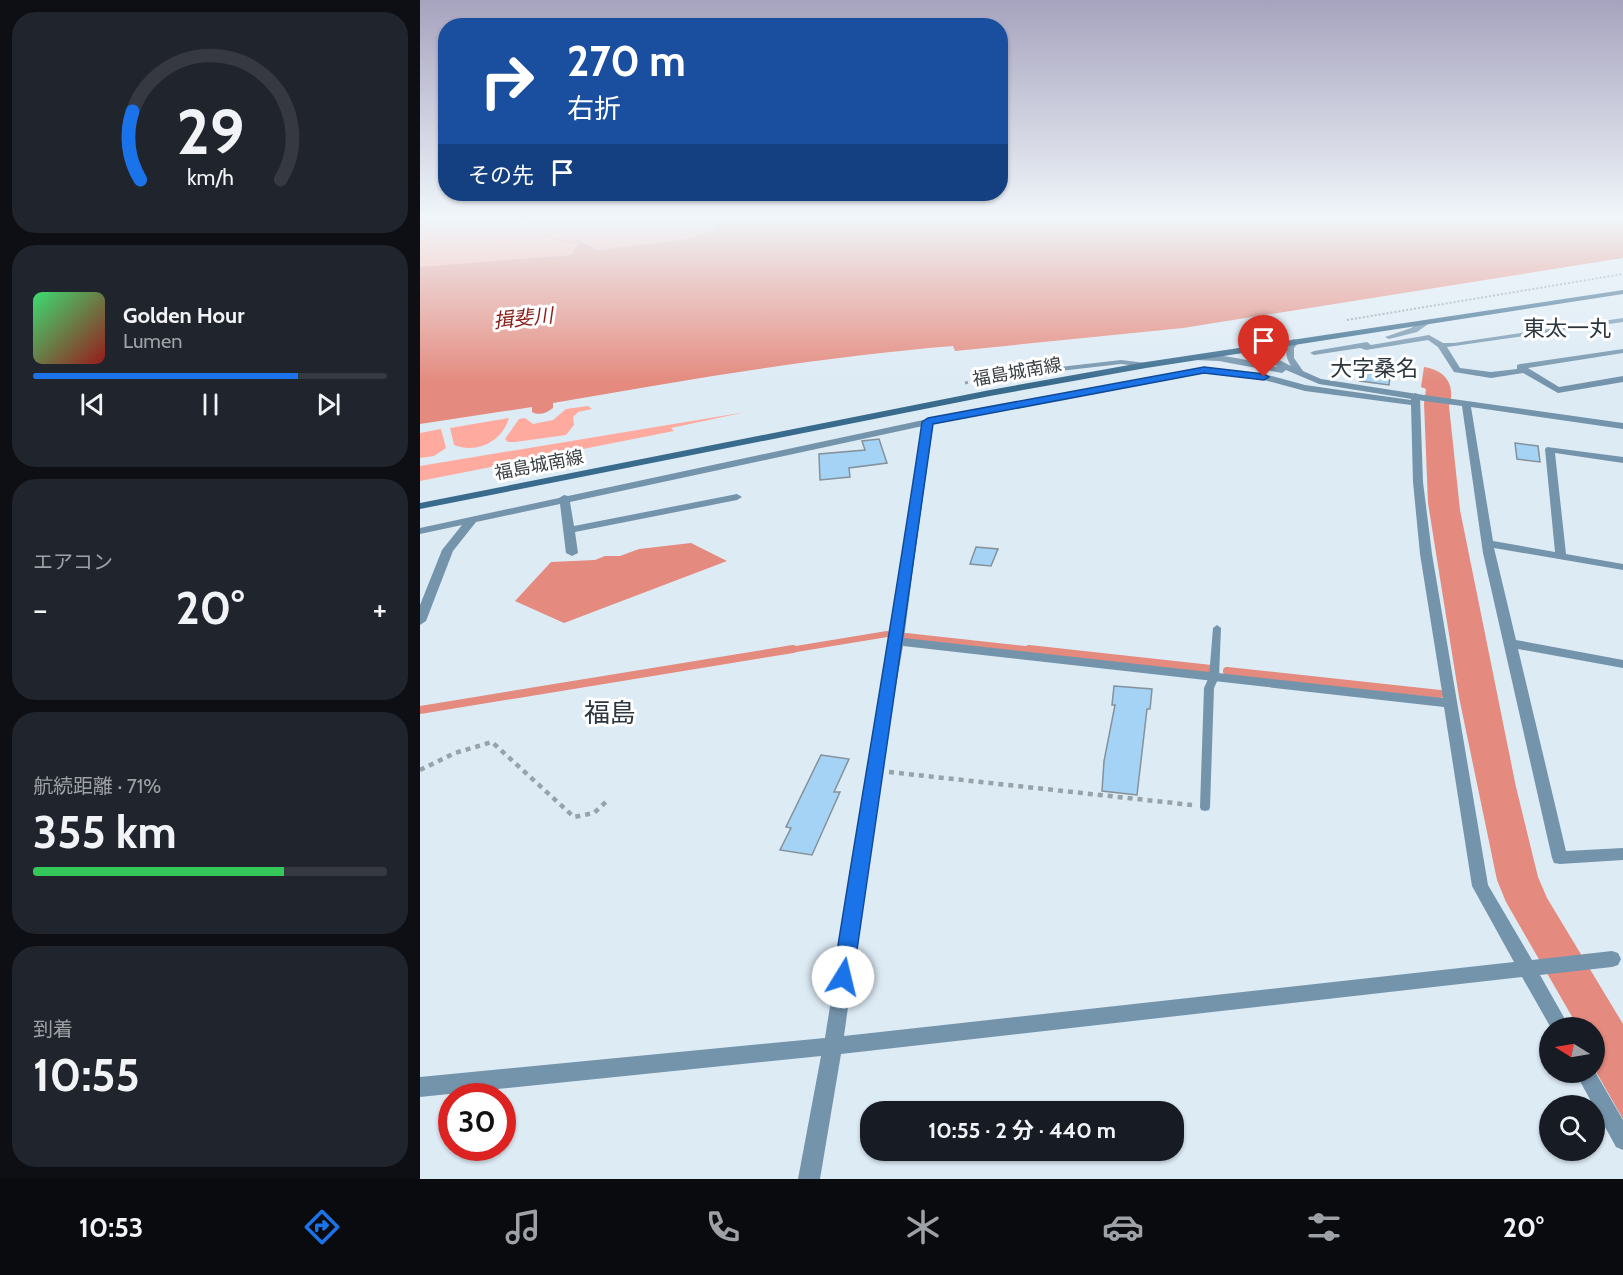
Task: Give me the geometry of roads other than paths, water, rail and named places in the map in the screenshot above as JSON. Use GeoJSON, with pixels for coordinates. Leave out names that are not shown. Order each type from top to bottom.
{"type":"FeatureCollection","features":[{"type":"Feature","properties":{"kind":"main road","name":"福島城南線"},"geometry":{"type":"LineString","coordinates":[[420,506],[979,395],[1146,365],[1623,292]]}},
{"type":"Feature","properties":{"kind":"street"},"geometry":{"type":"LineString","coordinates":[[1441,345],[1623,320]]}},
{"type":"Feature","properties":{"kind":"street"},"geometry":{"type":"LineString","coordinates":[[1314,353],[1361,345],[1414,330],[1427,322]]}},
{"type":"Feature","properties":{"kind":"street"},"geometry":{"type":"LineString","coordinates":[[1361,345],[1366,348],[1429,337],[1441,345],[1457,370],[1491,375],[1524,370]]}},
{"type":"Feature","properties":{"kind":"street"},"geometry":{"type":"LineString","coordinates":[[1296,341],[1290,348],[1290,358],[1300,374]]}},
{"type":"Feature","properties":{"kind":"street"},"geometry":{"type":"LineString","coordinates":[[1252,348],[1300,374],[1319,381],[1418,399]]}},
{"type":"Feature","properties":{"kind":"street"},"geometry":{"type":"LineString","coordinates":[[1623,351],[1520,367],[1558,390],[1623,379]]}},
{"type":"Feature","properties":{"kind":"street"},"geometry":{"type":"LineString","coordinates":[[1193,357],[1230,360],[1300,374]]}},
{"type":"Feature","properties":{"kind":"street"},"geometry":{"type":"LineString","coordinates":[[420,531],[564,498],[928,422],[1204,370],[1264,377],[1305,388],[1466,404],[1623,426]]}},
{"type":"Feature","properties":{"kind":"street"},"geometry":{"type":"LineString","coordinates":[[1418,399],[1419,482],[1426,554],[1480,886],[1555,1017]]}},
{"type":"Feature","properties":{"kind":"street"},"geometry":{"type":"LineString","coordinates":[[1466,404],[1487,543],[1560,858],[1623,854]]}},
{"type":"Feature","properties":{"kind":"street"},"geometry":{"type":"LineString","coordinates":[[809,1179],[833,1046],[874,770],[897,641],[928,422]]}},
{"type":"Feature","properties":{"kind":"street"},"geometry":{"type":"LineString","coordinates":[[1561,556],[1550,449],[1623,460]]}},
{"type":"Feature","properties":{"kind":"street"},"geometry":{"type":"LineString","coordinates":[[568,530],[737,496]]}},
{"type":"Feature","properties":{"kind":"street"},"geometry":{"type":"LineString","coordinates":[[564,498],[572,553]]}},
{"type":"Feature","properties":{"kind":"street"},"geometry":{"type":"LineString","coordinates":[[420,621],[448,550],[472,520]]}},
{"type":"Feature","properties":{"kind":"street"},"geometry":{"type":"LineString","coordinates":[[1487,543],[1623,567]]}},
{"type":"Feature","properties":{"kind":"street"},"geometry":{"type":"LineString","coordinates":[[897,641],[1449,703]]}},
{"type":"Feature","properties":{"kind":"street"},"geometry":{"type":"LineString","coordinates":[[1509,643],[1623,664]]}},
{"type":"Feature","properties":{"kind":"street"},"geometry":{"type":"LineString","coordinates":[[420,1087],[833,1046],[1612,958]]}},
{"type":"Feature","properties":{"kind":"street"},"geometry":{"type":"LineString","coordinates":[[1592,1083],[1623,1140]]}},
{"type":"Feature","properties":{"kind":"lane"},"geometry":{"type":"LineString","coordinates":[[1042,367],[1051,370],[1121,362],[1146,365]]}},
{"type":"Feature","properties":{"kind":"lane"},"geometry":{"type":"LineString","coordinates":[[1205,807],[1209,688],[1214,677],[1217,628]]}},
{"type":"Feature","properties":{"kind":"waterway"},"geometry":{"type":"LineString","coordinates":[[784,651],[887,634]]}},
{"type":"Feature","properties":{"kind":"waterway"},"geometry":{"type":"LineString","coordinates":[[906,636],[1043,651]]}},
{"type":"Feature","properties":{"kind":"waterway"},"geometry":{"type":"LineString","coordinates":[[420,710],[793,649]]}},
{"type":"Feature","properties":{"kind":"waterway"},"geometry":{"type":"LineString","coordinates":[[1029,649],[1211,669]]}},
{"type":"Feature","properties":{"kind":"waterway"},"geometry":{"type":"LineString","coordinates":[[1227,671],[1440,694]]}},
{"type":"Feature","properties":{"kind":"district","name":"東太一丸"},"geometry":{"type":"Point","coordinates":[1567,328]}},
{"type":"Feature","properties":{"kind":"district","name":"大字桑名"},"geometry":{"type":"Point","coordinates":[1374,368]}},
{"type":"Feature","properties":{"kind":"district","name":"福島"},"geometry":{"type":"Point","coordinates":[610,713]}},
{"type":"Feature","properties":{"kind":"water label","name":"揖斐川"},"geometry":{"type":"Point","coordinates":[523,318]}}]}
